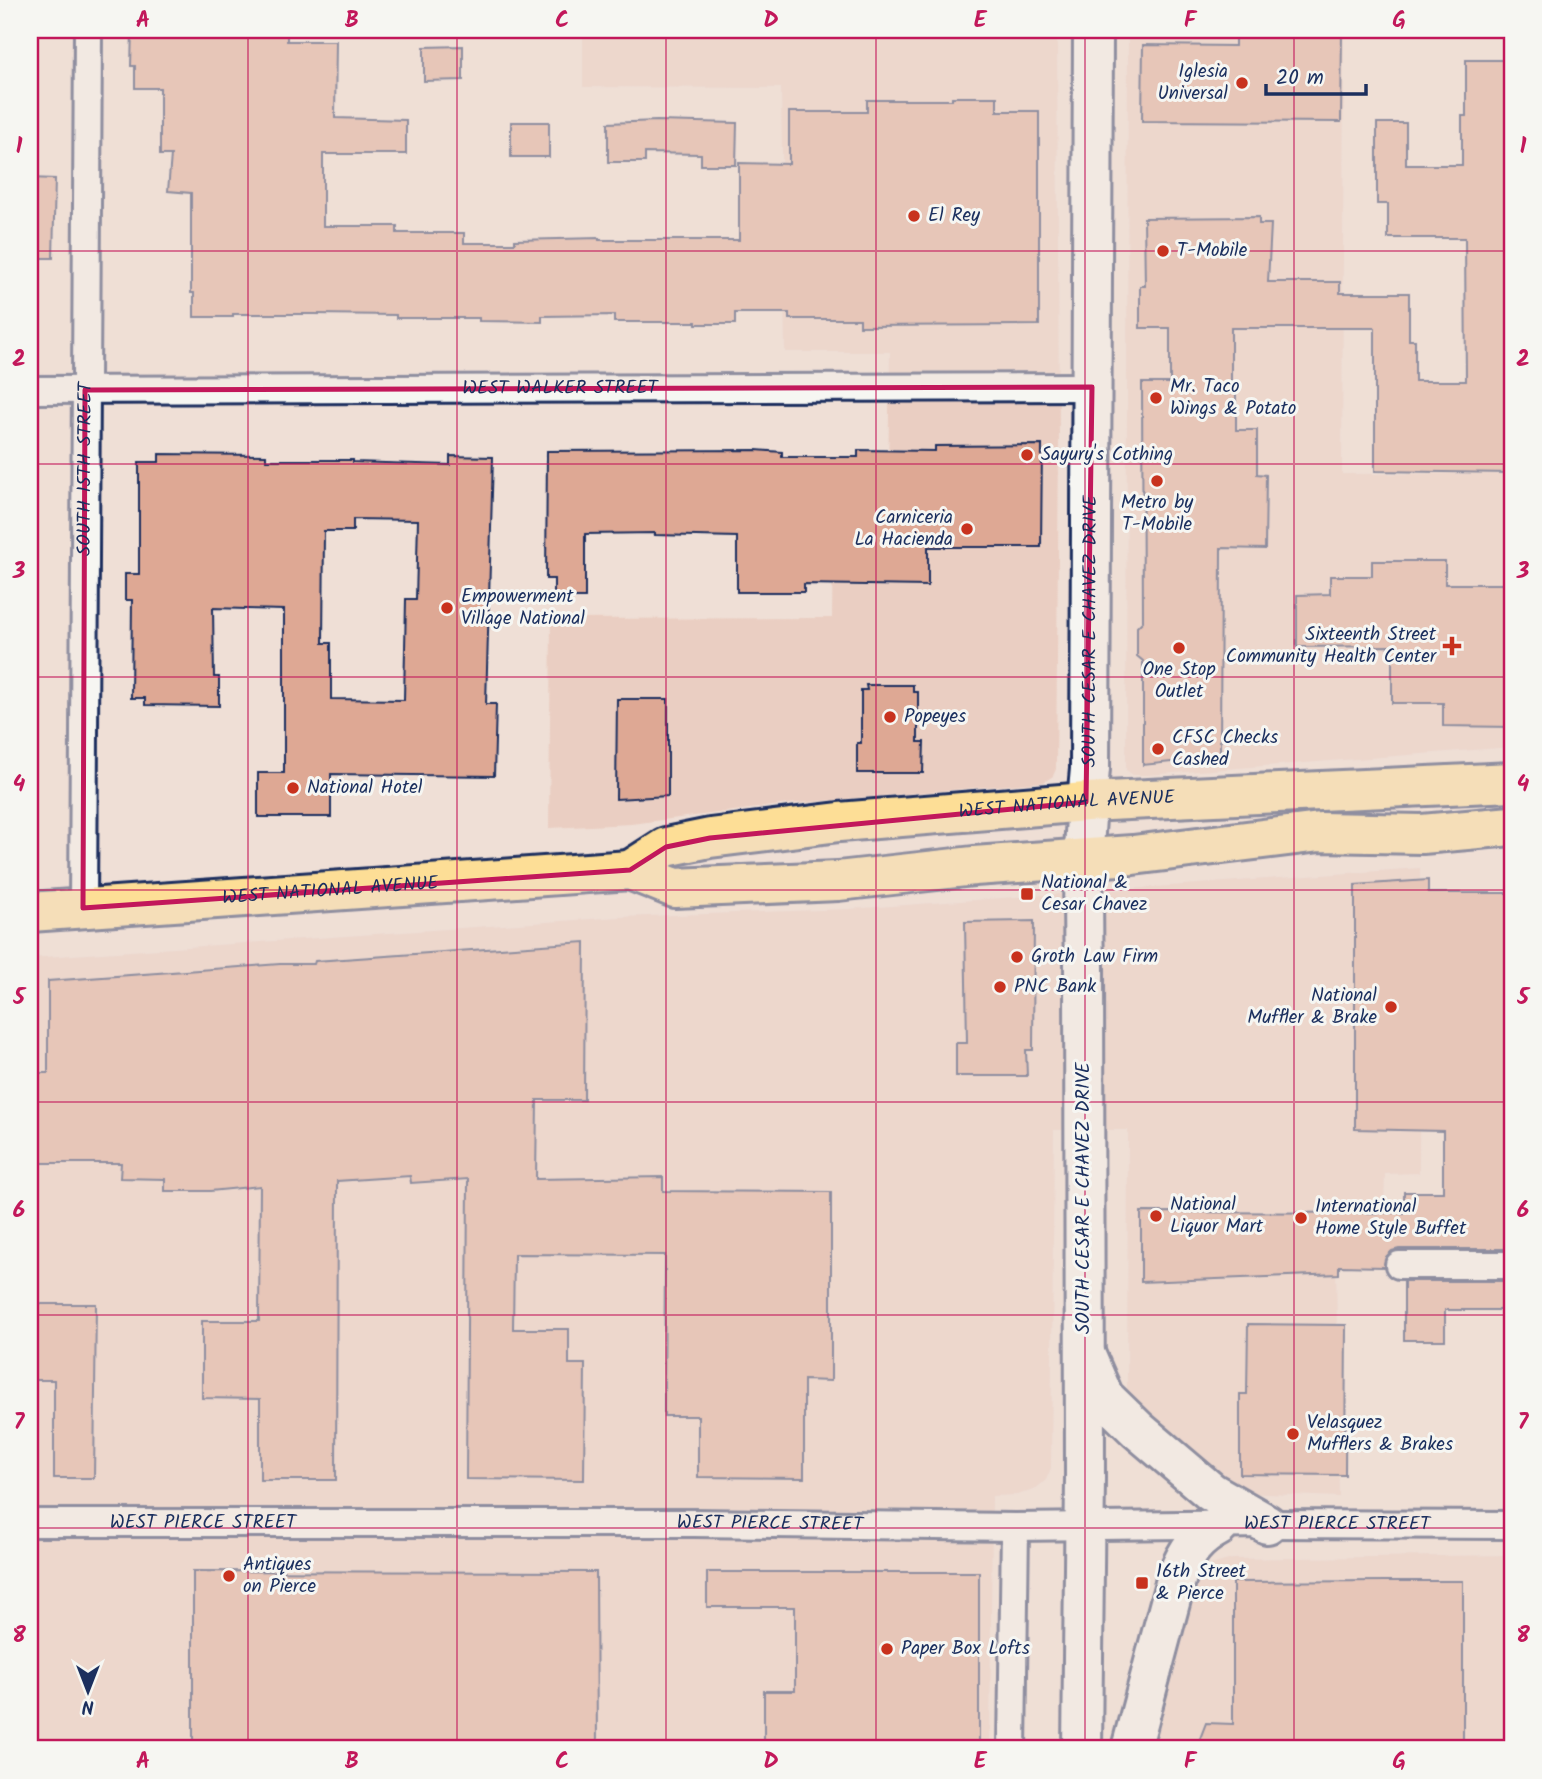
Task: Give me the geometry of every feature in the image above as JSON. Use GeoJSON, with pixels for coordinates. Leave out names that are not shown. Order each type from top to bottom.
{"type":"FeatureCollection","features":[{"type":"Feature","properties":{"kind":"main road","name":"SOUTH CESAR E CHAVEZ DRIVE"},"geometry":{"type":"LineString","coordinates":[[1082,1749],[1083,858],[1090,769],[1093,30]]}},
{"type":"Feature","properties":{"kind":"main road","name":"WEST NATIONAL AVENUE"},"geometry":{"type":"LineString","coordinates":[[630,870],[666,847],[710,838],[839,822],[1086,802],[1512,782]]}},
{"type":"Feature","properties":{"kind":"main road"},"geometry":{"type":"LineString","coordinates":[[1319,791],[1320,832]]}},
{"type":"Feature","properties":{"kind":"main road"},"geometry":{"type":"LineString","coordinates":[[838,881],[839,822]]}},
{"type":"Feature","properties":{"kind":"main road","name":"WEST NATIONAL AVENUE"},"geometry":{"type":"LineString","coordinates":[[30,912],[630,870],[675,888],[838,881],[974,866],[1133,855],[1320,832],[1422,834],[1512,826]]}},
{"type":"Feature","properties":{"kind":"main road"},"geometry":{"type":"LineString","coordinates":[[1084,1351],[1104,1398],[1211,1492],[1267,1524]]}},
{"type":"Feature","properties":{"kind":"main road"},"geometry":{"type":"LineString","coordinates":[[1133,1742],[1177,1576],[1186,1553],[1204,1534],[1219,1526]]}},
{"type":"Feature","properties":{"kind":"street","name":"SOUTH 15TH STREET"},"geometry":{"type":"LineString","coordinates":[[83,908],[88,30]]}},
{"type":"Feature","properties":{"kind":"street","name":"WEST WALKER STREET"},"geometry":{"type":"LineString","coordinates":[[30,390],[1092,387]]}},
{"type":"Feature","properties":{"kind":"street"},"geometry":{"type":"LineString","coordinates":[[1399,1265],[1512,1265]]}},
{"type":"Feature","properties":{"kind":"street","name":"WEST PIERCE STREET"},"geometry":{"type":"LineString","coordinates":[[30,1523],[694,1523],[1015,1527],[1512,1525]]}},
{"type":"Feature","properties":{"kind":"street"},"geometry":{"type":"LineString","coordinates":[[1012,1749],[1015,1527]]}},
{"type":"Feature","properties":{"kind":"highlighted area"},"geometry":{"type":"Polygon","coordinates":[[[1092,387],[1086,802],[710,838],[666,847],[630,870],[83,908],[85,390],[1092,387]]]}},
{"type":"Feature","properties":{"kind":"shaded area"},"geometry":{"type":"Polygon","coordinates":[[[583,30],[1057,30],[1059,446],[1056,769],[1053,776],[1044,782],[789,804],[631,824],[549,828],[551,619],[832,618],[833,539],[887,540],[890,352],[785,352],[781,88],[583,87],[583,30]]]}},
{"type":"Feature","properties":{"kind":"shaded area"},"geometry":{"type":"Polygon","coordinates":[[[1128,30],[1344,30],[1342,474],[1512,473],[1512,747],[1147,775],[1133,775],[1126,770],[1128,30]]]}},
{"type":"Feature","properties":{"kind":"shaded area"},"geometry":{"type":"Polygon","coordinates":[[[1420,868],[1419,1173],[1385,1174],[1384,1206],[1388,1260],[1336,1259],[1339,1497],[1242,1493],[1144,1418],[1127,1397],[1128,1130],[1054,1130],[1051,1468],[1046,1480],[1034,1490],[1017,1495],[992,1496],[990,1749],[30,1749],[30,958],[619,917],[850,909],[1420,868]]]}},
{"type":"Feature","properties":{"kind":"shaded area"},"geometry":{"type":"Polygon","coordinates":[[[1512,1555],[1512,1749],[1146,1749],[1187,1594],[1207,1566],[1232,1559],[1512,1555]]]}},
{"type":"Feature","properties":{"kind":"building"},"geometry":{"type":"Polygon","coordinates":[[[132,30],[287,30],[287,41],[336,41],[335,118],[406,120],[406,154],[323,154],[323,226],[397,226],[397,233],[464,233],[464,243],[599,238],[739,240],[739,163],[789,164],[789,112],[867,112],[867,100],[997,97],[997,111],[1039,111],[1039,325],[860,326],[860,319],[789,319],[789,313],[735,313],[735,324],[614,322],[614,315],[542,316],[542,322],[479,321],[479,318],[396,318],[396,315],[233,314],[233,317],[194,317],[194,293],[191,293],[191,193],[168,191],[171,155],[160,155],[160,88],[135,88],[135,66],[131,66],[132,30]]]}},
{"type":"Feature","properties":{"kind":"building","name":"Iglesia Universal"},"geometry":{"type":"Polygon","coordinates":[[[1235,30],[1342,30],[1341,122],[1142,121],[1143,45],[1235,46],[1235,30]]]}},
{"type":"Feature","properties":{"kind":"building"},"geometry":{"type":"Polygon","coordinates":[[[463,46],[463,80],[424,81],[424,47],[463,46]]]}},
{"type":"Feature","properties":{"kind":"building"},"geometry":{"type":"Polygon","coordinates":[[[1466,60],[1512,60],[1512,473],[1375,471],[1375,328],[1231,328],[1231,392],[1236,392],[1236,430],[1257,430],[1257,474],[1266,475],[1265,549],[1221,548],[1220,757],[1143,765],[1143,661],[1137,656],[1137,627],[1143,621],[1142,383],[1170,383],[1170,328],[1140,328],[1140,286],[1145,286],[1144,218],[1259,217],[1259,224],[1271,224],[1268,282],[1340,282],[1340,293],[1409,293],[1409,340],[1415,340],[1415,381],[1466,381],[1465,238],[1388,238],[1388,204],[1377,204],[1377,123],[1406,123],[1406,165],[1462,165],[1462,116],[1466,116],[1466,60]]]}},
{"type":"Feature","properties":{"kind":"building"},"geometry":{"type":"Polygon","coordinates":[[[511,122],[549,122],[549,157],[511,157],[511,122]]]}},
{"type":"Feature","properties":{"kind":"building"},"geometry":{"type":"Polygon","coordinates":[[[608,123],[737,123],[736,165],[701,165],[701,154],[645,153],[645,162],[608,162],[608,123]]]}},
{"type":"Feature","properties":{"kind":"building"},"geometry":{"type":"Polygon","coordinates":[[[30,178],[55,179],[53,258],[30,258],[30,178]]]}},
{"type":"Feature","properties":{"kind":"building"},"geometry":{"type":"Polygon","coordinates":[[[1042,445],[1041,547],[928,547],[928,586],[804,584],[804,592],[737,592],[737,537],[655,533],[585,534],[585,598],[554,598],[554,579],[546,579],[547,451],[756,450],[782,452],[782,457],[858,457],[858,450],[935,451],[935,446],[1042,445]]]}},
{"type":"Feature","properties":{"kind":"building"},"geometry":{"type":"Polygon","coordinates":[[[159,454],[266,455],[266,460],[353,460],[450,465],[450,456],[493,457],[486,704],[496,704],[494,776],[331,774],[331,817],[258,817],[258,773],[284,773],[284,610],[213,608],[214,677],[219,677],[219,706],[145,705],[145,698],[131,698],[132,600],[125,600],[125,574],[139,574],[139,462],[159,462],[159,454]],[[353,519],[353,531],[324,531],[323,643],[331,643],[331,699],[404,700],[406,599],[416,599],[418,520],[353,519]]]}},
{"type":"Feature","properties":{"kind":"building","name":"Sixteenth Street Community Health Center"},"geometry":{"type":"Polygon","coordinates":[[[1372,561],[1445,561],[1445,584],[1512,584],[1512,727],[1443,726],[1443,703],[1392,703],[1392,646],[1297,647],[1297,595],[1330,594],[1330,576],[1372,576],[1372,561]]]}},
{"type":"Feature","properties":{"kind":"building","name":"Popeyes"},"geometry":{"type":"Polygon","coordinates":[[[866,685],[913,685],[913,692],[918,692],[918,742],[924,742],[923,773],[857,773],[857,743],[861,743],[861,690],[867,690],[866,685]]]}},
{"type":"Feature","properties":{"kind":"building"},"geometry":{"type":"Polygon","coordinates":[[[617,699],[668,699],[668,796],[616,799],[617,699]]]}},
{"type":"Feature","properties":{"kind":"building"},"geometry":{"type":"Polygon","coordinates":[[[1428,880],[1428,893],[1512,893],[1512,1249],[1399,1249],[1386,1257],[1384,1267],[1339,1266],[1339,1274],[1141,1282],[1141,1212],[1404,1213],[1404,1192],[1443,1192],[1443,1131],[1355,1129],[1355,885],[1428,880]]]}},
{"type":"Feature","properties":{"kind":"building","name":"PNC Bank"},"geometry":{"type":"Polygon","coordinates":[[[1034,921],[1033,1050],[1026,1050],[1027,1076],[956,1076],[956,1043],[967,1043],[965,922],[1034,921]]]}},
{"type":"Feature","properties":{"kind":"building"},"geometry":{"type":"Polygon","coordinates":[[[585,942],[584,1100],[537,1100],[536,1179],[663,1177],[663,1191],[831,1192],[831,1381],[804,1380],[804,1478],[698,1477],[698,1416],[664,1416],[665,1255],[514,1254],[513,1329],[569,1329],[569,1364],[585,1364],[584,1480],[466,1479],[468,1179],[411,1183],[410,1176],[337,1181],[336,1480],[260,1480],[260,1399],[202,1398],[202,1321],[259,1321],[260,1186],[210,1191],[165,1191],[165,1179],[120,1178],[121,1163],[30,1163],[30,1073],[48,1073],[48,981],[280,964],[314,964],[315,961],[585,942]]]}},
{"type":"Feature","properties":{"kind":"building"},"geometry":{"type":"Polygon","coordinates":[[[1404,1281],[1512,1281],[1512,1310],[1445,1310],[1445,1340],[1404,1340],[1404,1281]]]}},
{"type":"Feature","properties":{"kind":"building"},"geometry":{"type":"Polygon","coordinates":[[[30,1304],[96,1304],[94,1478],[54,1478],[54,1380],[30,1380],[30,1304]]]}},
{"type":"Feature","properties":{"kind":"building","name":"Velasquez Mufflers & Brakes"},"geometry":{"type":"Polygon","coordinates":[[[1248,1324],[1346,1325],[1345,1475],[1240,1474],[1240,1394],[1247,1394],[1248,1324]]]}},
{"type":"Feature","properties":{"kind":"building"},"geometry":{"type":"Polygon","coordinates":[[[193,1571],[596,1572],[597,1749],[193,1749],[193,1571]]]}},
{"type":"Feature","properties":{"kind":"building","name":"Paper Box Lofts"},"geometry":{"type":"Polygon","coordinates":[[[707,1572],[979,1572],[979,1749],[764,1749],[764,1691],[795,1691],[795,1607],[707,1607],[707,1572]]]}},
{"type":"Feature","properties":{"kind":"building"},"geometry":{"type":"Polygon","coordinates":[[[1463,1581],[1463,1749],[1196,1749],[1206,1723],[1233,1724],[1233,1582],[1463,1581]]]}},
{"type":"Feature","properties":{"kind":"place","name":"Iglesia Universal"},"geometry":{"type":"Point","coordinates":[1242,83]}},
{"type":"Feature","properties":{"kind":"place","name":"El Rey"},"geometry":{"type":"Point","coordinates":[914,216]}},
{"type":"Feature","properties":{"kind":"place","name":"T-Mobile"},"geometry":{"type":"Point","coordinates":[1163,251]}},
{"type":"Feature","properties":{"kind":"place","name":"Mr. Taco Wings & Potato"},"geometry":{"type":"Point","coordinates":[1156,398]}},
{"type":"Feature","properties":{"kind":"place","name":"Sayury's Cothing"},"geometry":{"type":"Point","coordinates":[1027,455]}},
{"type":"Feature","properties":{"kind":"place","name":"Metro by T-Mobile"},"geometry":{"type":"Point","coordinates":[1157,481]}},
{"type":"Feature","properties":{"kind":"place","name":"Carniceria La Hacienda"},"geometry":{"type":"Point","coordinates":[967,529]}},
{"type":"Feature","properties":{"kind":"place","name":"Empowerment Village National"},"geometry":{"type":"Point","coordinates":[447,608]}},
{"type":"Feature","properties":{"kind":"place","name":"Sixteenth Street Community Health Center"},"geometry":{"type":"Point","coordinates":[1452,646]}},
{"type":"Feature","properties":{"kind":"place","name":"One Stop Outlet"},"geometry":{"type":"Point","coordinates":[1179,648]}},
{"type":"Feature","properties":{"kind":"place","name":"Popeyes"},"geometry":{"type":"Point","coordinates":[890,717]}},
{"type":"Feature","properties":{"kind":"place","name":"CFSC Checks Cashed"},"geometry":{"type":"Point","coordinates":[1158,749]}},
{"type":"Feature","properties":{"kind":"place","name":"National Hotel"},"geometry":{"type":"Point","coordinates":[293,788]}},
{"type":"Feature","properties":{"kind":"place","name":"National & Cesar Chavez"},"geometry":{"type":"Point","coordinates":[1027,894]}},
{"type":"Feature","properties":{"kind":"place","name":"Groth Law Firm"},"geometry":{"type":"Point","coordinates":[1017,957]}},
{"type":"Feature","properties":{"kind":"place","name":"PNC Bank"},"geometry":{"type":"Point","coordinates":[1000,987]}},
{"type":"Feature","properties":{"kind":"place","name":"National Muffler & Brake"},"geometry":{"type":"Point","coordinates":[1391,1007]}},
{"type":"Feature","properties":{"kind":"place","name":"National Liquor Mart"},"geometry":{"type":"Point","coordinates":[1156,1216]}},
{"type":"Feature","properties":{"kind":"place","name":"International Home Style Buffet"},"geometry":{"type":"Point","coordinates":[1301,1218]}},
{"type":"Feature","properties":{"kind":"place","name":"Velasquez Mufflers & Brakes"},"geometry":{"type":"Point","coordinates":[1293,1434]}},
{"type":"Feature","properties":{"kind":"place","name":"Antiques on Pierce"},"geometry":{"type":"Point","coordinates":[229,1576]}},
{"type":"Feature","properties":{"kind":"place","name":"16th Street & Pierce"},"geometry":{"type":"Point","coordinates":[1142,1583]}},
{"type":"Feature","properties":{"kind":"place","name":"Paper Box Lofts"},"geometry":{"type":"Point","coordinates":[887,1649]}}]}
